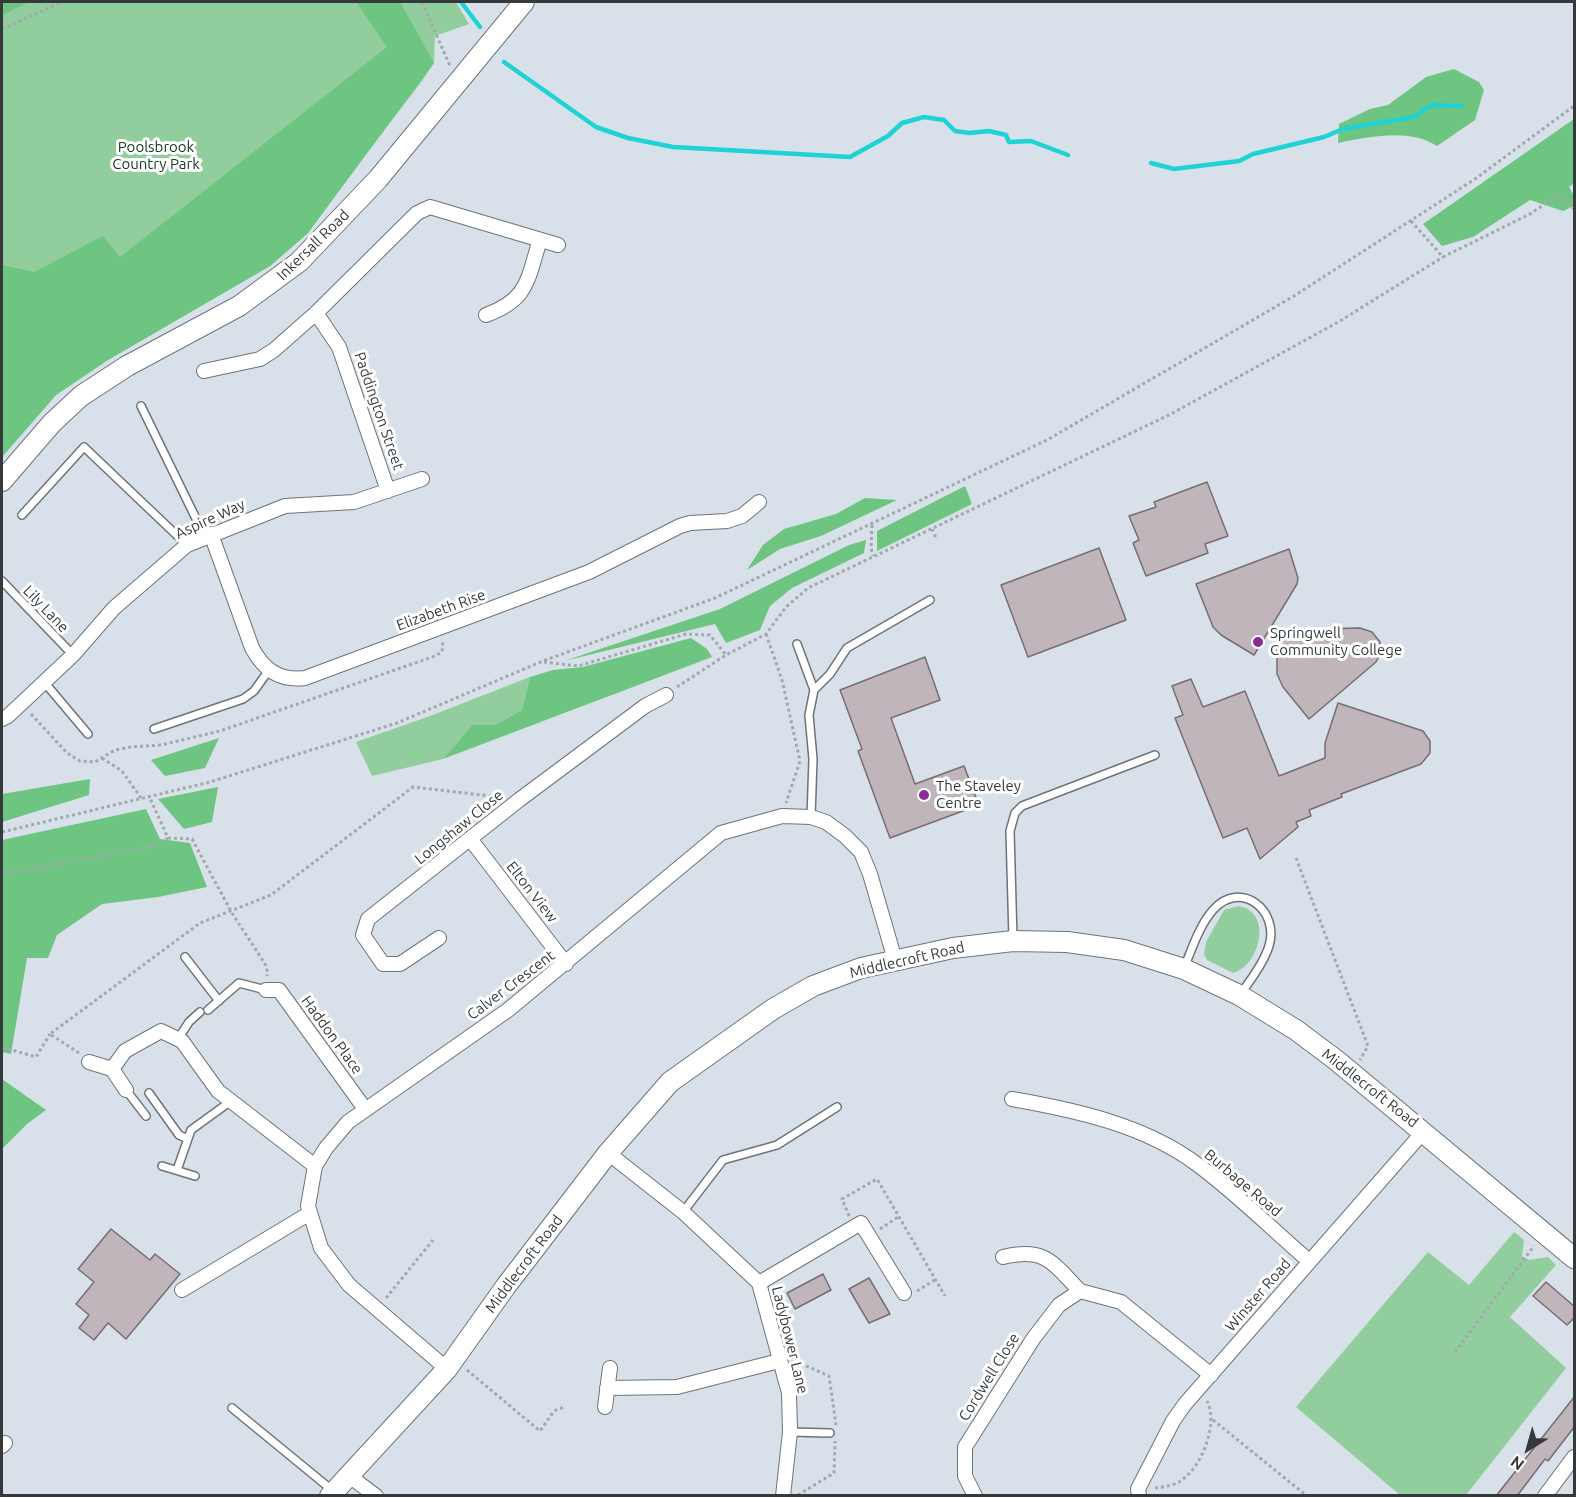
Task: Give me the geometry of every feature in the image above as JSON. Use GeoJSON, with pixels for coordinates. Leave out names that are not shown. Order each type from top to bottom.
{"type":"FeatureCollection","features":[{"type":"Feature","properties":{"kind":"street","name":"Inkersall Road"},"geometry":{"type":"LineString","coordinates":[[2,481],[52,423],[81,396],[127,366],[239,306],[299,262],[378,179],[524,2]]}},
{"type":"Feature","properties":{"kind":"street"},"geometry":{"type":"LineString","coordinates":[[204,370],[261,359],[316,313],[417,213],[430,207],[558,245]]}},
{"type":"Feature","properties":{"kind":"street"},"geometry":{"type":"LineString","coordinates":[[486,315],[505,308],[518,299],[540,240]]}},
{"type":"Feature","properties":{"kind":"street","name":"Paddington Street"},"geometry":{"type":"LineString","coordinates":[[316,313],[339,347],[388,491]]}},
{"type":"Feature","properties":{"kind":"street","name":"Aspire Way"},"geometry":{"type":"LineString","coordinates":[[2,719],[45,684],[73,656],[114,608],[186,545],[285,506],[354,502],[422,479]]}},
{"type":"Feature","properties":{"kind":"street","name":"Elizabeth Rise"},"geometry":{"type":"LineString","coordinates":[[269,670],[291,680],[305,678],[588,572],[680,526],[690,523],[728,521],[742,516],[759,502]]}},
{"type":"Feature","properties":{"kind":"street"},"geometry":{"type":"LineString","coordinates":[[208,536],[252,648],[261,664],[269,670]]}},
{"type":"Feature","properties":{"kind":"street","name":"Longshaw Close"},"geometry":{"type":"LineString","coordinates":[[439,938],[400,964],[383,964],[363,935],[368,919],[519,800],[645,706],[666,695]]}},
{"type":"Feature","properties":{"kind":"street","name":"Calver Crescent"},"geometry":{"type":"LineString","coordinates":[[450,1364],[349,1285],[321,1248],[308,1206],[315,1166],[326,1148],[348,1122],[508,1010],[721,833],[782,816],[811,817],[826,822],[861,852],[870,874],[895,960]]}},
{"type":"Feature","properties":{"kind":"street","name":"Elton View"},"geometry":{"type":"LineString","coordinates":[[471,840],[566,964]]}},
{"type":"Feature","properties":{"kind":"street","name":"Middlecroft Road"},"geometry":{"type":"LineString","coordinates":[[332,1494],[450,1364],[608,1153],[670,1082],[773,1009],[813,986],[861,968],[952,948],[1013,941],[1067,942],[1124,950],[1184,969],[1239,995],[1296,1030],[1424,1131],[1575,1258]]}},
{"type":"Feature","properties":{"kind":"street","name":"Haddon Place"},"geometry":{"type":"LineString","coordinates":[[266,990],[279,990],[365,1109]]}},
{"type":"Feature","properties":{"kind":"street"},"geometry":{"type":"LineString","coordinates":[[111,1070],[125,1051],[161,1031],[182,1041],[218,1091],[315,1166]]}},
{"type":"Feature","properties":{"kind":"street"},"geometry":{"type":"LineString","coordinates":[[89,1062],[111,1070],[126,1090]]}},
{"type":"Feature","properties":{"kind":"street","name":"Burbage Road"},"geometry":{"type":"LineString","coordinates":[[1012,1099],[1061,1108],[1126,1128],[1162,1143],[1197,1164],[1309,1261]]}},
{"type":"Feature","properties":{"kind":"street","name":"Winster Road"},"geometry":{"type":"LineString","coordinates":[[1138,1492],[1173,1421],[1309,1261],[1424,1131]]}},
{"type":"Feature","properties":{"kind":"street","name":"Ladybower Lane"},"geometry":{"type":"LineString","coordinates":[[608,1153],[683,1212],[759,1283],[789,1393],[790,1432],[783,1496]]}},
{"type":"Feature","properties":{"kind":"street"},"geometry":{"type":"LineString","coordinates":[[182,1290],[310,1213]]}},
{"type":"Feature","properties":{"kind":"street"},"geometry":{"type":"LineString","coordinates":[[759,1283],[848,1230],[858,1217],[904,1293]]}},
{"type":"Feature","properties":{"kind":"street"},"geometry":{"type":"LineString","coordinates":[[1003,1257],[1024,1252],[1039,1254],[1080,1291],[1121,1302],[1212,1375]]}},
{"type":"Feature","properties":{"kind":"street","name":"Cordwell Close"},"geometry":{"type":"LineString","coordinates":[[975,1496],[965,1476],[965,1447],[1032,1339],[1059,1305],[1080,1291]]}},
{"type":"Feature","properties":{"kind":"street"},"geometry":{"type":"LineString","coordinates":[[607,1388],[677,1387],[779,1361]]}},
{"type":"Feature","properties":{"kind":"street"},"geometry":{"type":"LineString","coordinates":[[605,1407],[610,1368]]}},
{"type":"Feature","properties":{"kind":"street"},"geometry":{"type":"LineString","coordinates":[[1545,1496],[1575,1457]]}},
{"type":"Feature","properties":{"kind":"street"},"geometry":{"type":"LineString","coordinates":[[348,1475],[375,1496]]}},
{"type":"Feature","properties":{"kind":"lane"},"geometry":{"type":"LineString","coordinates":[[141,406],[208,536]]}},
{"type":"Feature","properties":{"kind":"lane"},"geometry":{"type":"LineString","coordinates":[[22,515],[84,447],[186,545]]}},
{"type":"Feature","properties":{"kind":"lane","name":"Lily Lane"},"geometry":{"type":"LineString","coordinates":[[2,581],[73,656]]}},
{"type":"Feature","properties":{"kind":"lane"},"geometry":{"type":"LineString","coordinates":[[811,817],[813,759],[810,706],[814,690],[830,674],[847,648],[930,600]]}},
{"type":"Feature","properties":{"kind":"lane"},"geometry":{"type":"LineString","coordinates":[[797,644],[814,690]]}},
{"type":"Feature","properties":{"kind":"lane"},"geometry":{"type":"LineString","coordinates":[[154,729],[243,699],[254,691],[269,670]]}},
{"type":"Feature","properties":{"kind":"lane"},"geometry":{"type":"LineString","coordinates":[[45,684],[88,734]]}},
{"type":"Feature","properties":{"kind":"lane"},"geometry":{"type":"LineString","coordinates":[[1013,941],[1010,831],[1015,813],[1022,806],[1155,755]]}},
{"type":"Feature","properties":{"kind":"lane"},"geometry":{"type":"LineString","coordinates":[[1184,969],[1200,932],[1214,909],[1227,900],[1242,897],[1255,900],[1265,911],[1271,926],[1269,945],[1239,995]]}},
{"type":"Feature","properties":{"kind":"lane"},"geometry":{"type":"LineString","coordinates":[[184,957],[219,1001]]}},
{"type":"Feature","properties":{"kind":"lane"},"geometry":{"type":"LineString","coordinates":[[178,1040],[189,1022],[239,984],[266,990]]}},
{"type":"Feature","properties":{"kind":"lane"},"geometry":{"type":"LineString","coordinates":[[126,1090],[146,1116]]}},
{"type":"Feature","properties":{"kind":"lane"},"geometry":{"type":"LineString","coordinates":[[149,1093],[179,1135],[188,1139]]}},
{"type":"Feature","properties":{"kind":"lane"},"geometry":{"type":"LineString","coordinates":[[177,1170],[191,1130],[231,1101]]}},
{"type":"Feature","properties":{"kind":"lane"},"geometry":{"type":"LineString","coordinates":[[683,1212],[723,1161],[777,1145],[837,1107]]}},
{"type":"Feature","properties":{"kind":"lane"},"geometry":{"type":"LineString","coordinates":[[162,1166],[195,1176]]}},
{"type":"Feature","properties":{"kind":"lane"},"geometry":{"type":"LineString","coordinates":[[232,1408],[332,1494]]}},
{"type":"Feature","properties":{"kind":"lane"},"geometry":{"type":"LineString","coordinates":[[790,1432],[830,1432]]}},
{"type":"Feature","properties":{"kind":"path"},"geometry":{"type":"LineString","coordinates":[[2,29],[62,2]]}},
{"type":"Feature","properties":{"kind":"path"},"geometry":{"type":"LineString","coordinates":[[422,2],[458,82]]}},
{"type":"Feature","properties":{"kind":"path"},"geometry":{"type":"LineString","coordinates":[[2,832],[210,782],[397,723],[543,661],[715,598],[1047,440],[1294,296],[1475,179],[1575,106]]}},
{"type":"Feature","properties":{"kind":"path"},"geometry":{"type":"LineString","coordinates":[[666,695],[726,655],[766,634],[786,607],[808,588],[1171,414],[1340,321],[1443,257],[1530,214],[1558,195],[1575,209]]}},
{"type":"Feature","properties":{"kind":"path"},"geometry":{"type":"LineString","coordinates":[[1411,221],[1443,257]]}},
{"type":"Feature","properties":{"kind":"path"},"geometry":{"type":"LineString","coordinates":[[872,525],[873,556]]}},
{"type":"Feature","properties":{"kind":"path"},"geometry":{"type":"LineString","coordinates":[[932,529],[937,540]]}},
{"type":"Feature","properties":{"kind":"path"},"geometry":{"type":"LineString","coordinates":[[543,661],[578,666],[686,634],[710,636],[726,655]]}},
{"type":"Feature","properties":{"kind":"path"},"geometry":{"type":"LineString","coordinates":[[766,634],[782,680],[800,761],[782,816]]}},
{"type":"Feature","properties":{"kind":"path"},"geometry":{"type":"LineString","coordinates":[[102,758],[122,771],[141,798]]}},
{"type":"Feature","properties":{"kind":"path"},"geometry":{"type":"LineString","coordinates":[[2,1047],[36,1057],[50,1034],[200,923],[232,913],[271,894],[413,787],[519,800]]}},
{"type":"Feature","properties":{"kind":"path"},"geometry":{"type":"LineString","coordinates":[[149,796],[168,838]]}},
{"type":"Feature","properties":{"kind":"path"},"geometry":{"type":"LineString","coordinates":[[2,874],[155,846],[168,838],[192,839],[232,913],[267,967],[266,990]]}},
{"type":"Feature","properties":{"kind":"path"},"geometry":{"type":"LineString","coordinates":[[1296,858],[1368,1046],[1353,1075]]}},
{"type":"Feature","properties":{"kind":"path"},"geometry":{"type":"LineString","coordinates":[[50,1034],[66,1047]]}},
{"type":"Feature","properties":{"kind":"path"},"geometry":{"type":"LineString","coordinates":[[848,1230],[846,1225],[850,1218],[842,1199],[877,1179],[945,1296]]}},
{"type":"Feature","properties":{"kind":"path"},"geometry":{"type":"LineString","coordinates":[[869,1236],[898,1217]]}},
{"type":"Feature","properties":{"kind":"path"},"geometry":{"type":"LineString","coordinates":[[1455,1352],[1545,1232]]}},
{"type":"Feature","properties":{"kind":"path"},"geometry":{"type":"LineString","coordinates":[[377,1309],[433,1240]]}},
{"type":"Feature","properties":{"kind":"path"},"geometry":{"type":"LineString","coordinates":[[450,1364],[540,1431],[554,1411],[564,1407]]}},
{"type":"Feature","properties":{"kind":"path"},"geometry":{"type":"LineString","coordinates":[[1138,1492],[1179,1482],[1194,1467],[1206,1444],[1212,1419],[1209,1404],[1199,1390]]}},
{"type":"Feature","properties":{"kind":"path"},"geometry":{"type":"LineString","coordinates":[[1212,1419],[1307,1496]]}},
{"type":"Feature","properties":{"kind":"green space","name":"Poolsbrook Country Park"},"geometry":{"type":"Polygon","coordinates":[[[2,2],[456,2],[469,24],[435,36],[434,63],[308,233],[270,266],[108,360],[56,395],[2,457],[2,2]]]}},
{"type":"Feature","properties":{"kind":"green space"},"geometry":{"type":"Polygon","coordinates":[[[2,2],[29,2],[2,15],[2,2]]]}},
{"type":"Feature","properties":{"kind":"green space"},"geometry":{"type":"Polygon","coordinates":[[[356,2],[400,2],[434,63],[308,233],[270,266],[108,360],[56,395],[2,457],[2,265],[34,272],[103,236],[120,257],[387,47],[356,2]]]}},
{"type":"Feature","properties":{"kind":"green space"},"geometry":{"type":"Polygon","coordinates":[[[1454,69],[1479,82],[1484,90],[1475,120],[1437,146],[1426,140],[1401,136],[1338,143],[1339,124],[1370,109],[1388,105],[1426,77],[1454,69]]]}},
{"type":"Feature","properties":{"kind":"green space"},"geometry":{"type":"Polygon","coordinates":[[[1574,119],[1574,183],[1569,187],[1574,196],[1574,206],[1563,211],[1530,200],[1473,237],[1442,246],[1423,224],[1574,119]]]}},
{"type":"Feature","properties":{"kind":"green space"},"geometry":{"type":"Polygon","coordinates":[[[965,486],[972,504],[877,551],[877,531],[965,486]]]}},
{"type":"Feature","properties":{"kind":"green space"},"geometry":{"type":"Polygon","coordinates":[[[865,498],[897,500],[821,536],[780,549],[747,570],[763,545],[784,529],[836,514],[865,498]]]}},
{"type":"Feature","properties":{"kind":"green space"},"geometry":{"type":"Polygon","coordinates":[[[866,540],[864,553],[792,588],[770,606],[760,630],[726,643],[715,624],[564,661],[720,609],[849,545],[866,540]]]}},
{"type":"Feature","properties":{"kind":"green space"},"geometry":{"type":"Polygon","coordinates":[[[691,638],[707,649],[712,657],[443,759],[472,725],[495,725],[522,710],[530,677],[553,670],[583,667],[691,638]]]}},
{"type":"Feature","properties":{"kind":"green space"},"geometry":{"type":"Polygon","coordinates":[[[530,677],[522,710],[495,725],[472,725],[443,759],[372,776],[356,742],[530,677]]]}},
{"type":"Feature","properties":{"kind":"green space"},"geometry":{"type":"Polygon","coordinates":[[[219,738],[205,768],[165,776],[151,760],[219,738]]]}},
{"type":"Feature","properties":{"kind":"green space"},"geometry":{"type":"Polygon","coordinates":[[[90,779],[89,795],[2,822],[2,794],[90,779]]]}},
{"type":"Feature","properties":{"kind":"green space"},"geometry":{"type":"Polygon","coordinates":[[[218,787],[212,822],[184,829],[158,799],[218,787]]]}},
{"type":"Feature","properties":{"kind":"green space"},"geometry":{"type":"Polygon","coordinates":[[[146,809],[160,839],[190,843],[207,887],[158,897],[102,904],[57,935],[48,958],[27,958],[11,1054],[2,1052],[2,840],[146,809]]]}},
{"type":"Feature","properties":{"kind":"green space"},"geometry":{"type":"Polygon","coordinates":[[[1239,906],[1250,910],[1256,918],[1259,939],[1250,960],[1233,973],[1207,960],[1204,954],[1206,942],[1224,910],[1239,906]]]}},
{"type":"Feature","properties":{"kind":"green space"},"geometry":{"type":"Polygon","coordinates":[[[2,1079],[46,1110],[27,1124],[2,1149],[2,1079]]]}},
{"type":"Feature","properties":{"kind":"green space"},"geometry":{"type":"Polygon","coordinates":[[[1514,1232],[1524,1240],[1522,1256],[1529,1260],[1548,1257],[1556,1265],[1510,1317],[1566,1368],[1466,1495],[1400,1495],[1296,1407],[1428,1252],[1469,1285],[1514,1232]]]}},
{"type":"Feature","properties":{"kind":"building"},"geometry":{"type":"Polygon","coordinates":[[[1207,482],[1228,536],[1205,544],[1208,553],[1146,576],[1133,543],[1139,540],[1129,516],[1156,507],[1154,502],[1207,482]]]}},
{"type":"Feature","properties":{"kind":"building"},"geometry":{"type":"Polygon","coordinates":[[[1099,548],[1126,620],[1028,657],[1001,585],[1099,548]]]}},
{"type":"Feature","properties":{"kind":"building"},"geometry":{"type":"Polygon","coordinates":[[[1289,549],[1298,578],[1297,584],[1254,655],[1221,635],[1213,627],[1196,584],[1289,549]]]}},
{"type":"Feature","properties":{"kind":"building"},"geometry":{"type":"Polygon","coordinates":[[[1360,628],[1372,632],[1380,642],[1380,654],[1376,662],[1309,719],[1283,687],[1277,674],[1277,630],[1360,628]]]}},
{"type":"Feature","properties":{"kind":"building"},"geometry":{"type":"Polygon","coordinates":[[[925,657],[940,700],[891,718],[915,784],[964,766],[979,805],[890,838],[858,751],[862,749],[840,690],[925,657]]]}},
{"type":"Feature","properties":{"kind":"building"},"geometry":{"type":"Polygon","coordinates":[[[1191,679],[1203,707],[1245,691],[1279,776],[1325,758],[1325,743],[1338,703],[1423,731],[1430,741],[1430,753],[1421,764],[1341,794],[1342,797],[1309,810],[1311,816],[1296,822],[1298,827],[1260,859],[1247,828],[1223,838],[1175,718],[1183,715],[1172,686],[1191,679]]]}},
{"type":"Feature","properties":{"kind":"building"},"geometry":{"type":"Polygon","coordinates":[[[111,1229],[150,1260],[155,1254],[180,1274],[126,1339],[108,1323],[94,1340],[79,1328],[89,1315],[76,1304],[94,1282],[78,1269],[111,1229]]]}},
{"type":"Feature","properties":{"kind":"building"},"geometry":{"type":"Polygon","coordinates":[[[823,1274],[831,1290],[795,1309],[787,1293],[823,1274]]]}},
{"type":"Feature","properties":{"kind":"building"},"geometry":{"type":"Polygon","coordinates":[[[869,1278],[890,1314],[869,1323],[849,1289],[869,1278]]]}},
{"type":"Feature","properties":{"kind":"building"},"geometry":{"type":"Polygon","coordinates":[[[1546,1282],[1575,1307],[1575,1317],[1567,1325],[1533,1296],[1546,1282]]]}},
{"type":"Feature","properties":{"kind":"building"},"geometry":{"type":"Polygon","coordinates":[[[1575,1396],[1575,1426],[1548,1461],[1545,1459],[1517,1496],[1496,1496],[1575,1396]]]}},
{"type":"Feature","properties":{"kind":"waterway"},"geometry":{"type":"LineString","coordinates":[[461,2],[480,27]]}},
{"type":"Feature","properties":{"kind":"waterway"},"geometry":{"type":"LineString","coordinates":[[504,62],[596,127],[628,138],[673,147],[850,157],[888,136],[902,123],[924,117],[944,120],[955,131],[969,133],[989,131],[1006,135],[1009,142],[1031,141],[1068,155]]}},
{"type":"Feature","properties":{"kind":"waterway"},"geometry":{"type":"LineString","coordinates":[[1151,163],[1174,169],[1239,161],[1253,154],[1324,137],[1343,129],[1414,117],[1431,105],[1461,106]]}},
{"type":"Feature","properties":{"kind":"place","name":"Springwell Community College"},"geometry":{"type":"Point","coordinates":[1258,642]}},
{"type":"Feature","properties":{"kind":"place","name":"The Staveley Centre"},"geometry":{"type":"Point","coordinates":[924,795]}}]}
